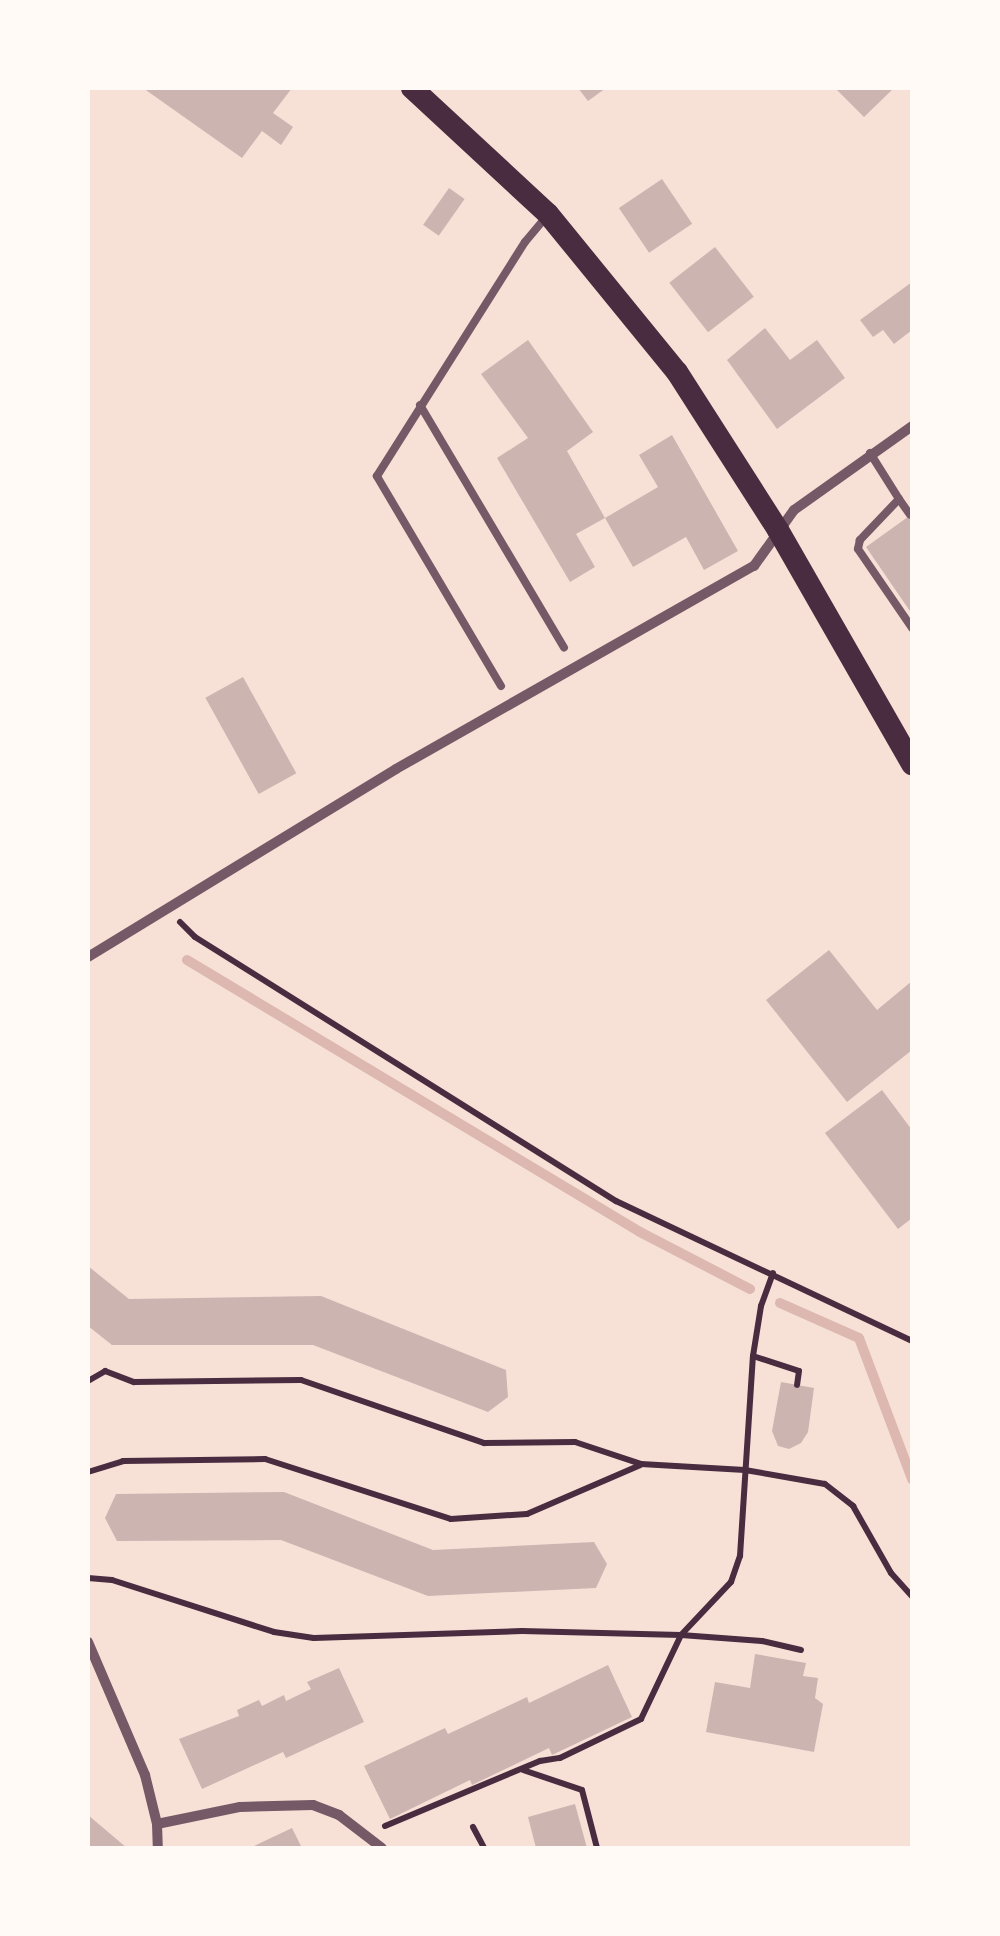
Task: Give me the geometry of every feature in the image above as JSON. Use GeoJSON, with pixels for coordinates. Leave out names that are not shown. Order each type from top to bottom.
{"type":"FeatureCollection","features":[{"type":"Feature","properties":{"kind":"main road"},"geometry":{"type":"LineString","coordinates":[[412,88],[548,214],[677,372],[778,530],[912,764]]}},
{"type":"Feature","properties":{"kind":"street"},"geometry":{"type":"LineString","coordinates":[[88,957],[396,769],[754,566],[794,510],[912,426]]}},
{"type":"Feature","properties":{"kind":"street"},"geometry":{"type":"LineString","coordinates":[[88,1642],[145,1775],[158,1824],[158,1848]]}},
{"type":"Feature","properties":{"kind":"street"},"geometry":{"type":"LineString","coordinates":[[158,1824],[240,1806],[287,1802],[313,1805],[340,1815],[382,1848]]}},
{"type":"Feature","properties":{"kind":"lane"},"geometry":{"type":"LineString","coordinates":[[501,686],[377,476],[525,242],[548,214]]}},
{"type":"Feature","properties":{"kind":"lane"},"geometry":{"type":"LineString","coordinates":[[420,405],[564,648]]}},
{"type":"Feature","properties":{"kind":"lane"},"geometry":{"type":"LineString","coordinates":[[870,453],[910,516]]}},
{"type":"Feature","properties":{"kind":"lane"},"geometry":{"type":"LineString","coordinates":[[899,499],[860,540],[858,549],[912,628]]}},
{"type":"Feature","properties":{"kind":"path"},"geometry":{"type":"LineString","coordinates":[[169,905],[196,937],[616,1200],[912,1341]]}},
{"type":"Feature","properties":{"kind":"path"},"geometry":{"type":"LineString","coordinates":[[368,1834],[522,1769],[560,1758],[641,1718],[681,1634],[731,1582],[740,1556],[753,1356],[761,1306],[773,1273]]}},
{"type":"Feature","properties":{"kind":"path"},"geometry":{"type":"LineString","coordinates":[[753,1356],[799,1371],[797,1384]]}},
{"type":"Feature","properties":{"kind":"path"},"geometry":{"type":"LineString","coordinates":[[88,1381],[105,1371],[134,1382],[301,1380],[484,1443],[575,1442],[642,1464],[745,1470],[826,1484],[853,1506],[892,1573],[912,1596]]}},
{"type":"Feature","properties":{"kind":"path"},"geometry":{"type":"LineString","coordinates":[[88,1472],[123,1461],[266,1459],[451,1519],[526,1514],[642,1464]]}},
{"type":"Feature","properties":{"kind":"path"},"geometry":{"type":"LineString","coordinates":[[88,1578],[112,1580],[274,1632],[314,1638],[522,1631],[681,1634],[762,1641],[802,1650]]}},
{"type":"Feature","properties":{"kind":"path"},"geometry":{"type":"LineString","coordinates":[[522,1769],[582,1790],[597,1848]]}},
{"type":"Feature","properties":{"kind":"path"},"geometry":{"type":"LineString","coordinates":[[473,1827],[484,1848]]}},
{"type":"Feature","properties":{"kind":"building"},"geometry":{"type":"Polygon","coordinates":[[[143,88],[292,88],[273,113],[293,127],[281,145],[262,131],[242,158],[143,88]]]}},
{"type":"Feature","properties":{"kind":"building"},"geometry":{"type":"Polygon","coordinates":[[[578,88],[606,88],[588,101],[578,88]]]}},
{"type":"Feature","properties":{"kind":"building"},"geometry":{"type":"Polygon","coordinates":[[[835,88],[894,88],[864,117],[835,88]]]}},
{"type":"Feature","properties":{"kind":"building"},"geometry":{"type":"Polygon","coordinates":[[[662,179],[692,224],[649,253],[619,208],[662,179]]]}},
{"type":"Feature","properties":{"kind":"building"},"geometry":{"type":"Polygon","coordinates":[[[449,188],[465,199],[439,236],[423,225],[449,188]]]}},
{"type":"Feature","properties":{"kind":"building"},"geometry":{"type":"Polygon","coordinates":[[[715,247],[754,297],[708,332],[669,283],[715,247]]]}},
{"type":"Feature","properties":{"kind":"building"},"geometry":{"type":"Polygon","coordinates":[[[912,282],[912,330],[894,344],[883,330],[873,337],[860,320],[912,282]]]}},
{"type":"Feature","properties":{"kind":"building"},"geometry":{"type":"Polygon","coordinates":[[[765,328],[790,360],[817,340],[845,378],[777,429],[727,360],[765,328]]]}},
{"type":"Feature","properties":{"kind":"building"},"geometry":{"type":"Polygon","coordinates":[[[528,340],[593,432],[567,451],[605,518],[576,534],[595,567],[570,582],[497,458],[528,438],[481,374],[528,340]]]}},
{"type":"Feature","properties":{"kind":"building"},"geometry":{"type":"Polygon","coordinates":[[[672,435],[738,551],[704,570],[686,537],[633,567],[605,518],[658,487],[639,455],[672,435]]]}},
{"type":"Feature","properties":{"kind":"building"},"geometry":{"type":"Polygon","coordinates":[[[912,514],[912,614],[866,547],[912,514]]]}},
{"type":"Feature","properties":{"kind":"building"},"geometry":{"type":"Polygon","coordinates":[[[243,677],[296,773],[259,794],[205,698],[243,677]]]}},
{"type":"Feature","properties":{"kind":"building"},"geometry":{"type":"Polygon","coordinates":[[[829,950],[877,1010],[912,981],[912,1050],[847,1102],[766,1000],[829,950]]]}},
{"type":"Feature","properties":{"kind":"building"},"geometry":{"type":"Polygon","coordinates":[[[882,1090],[912,1130],[912,1218],[898,1229],[825,1133],[882,1090]]]}},
{"type":"Feature","properties":{"kind":"building"},"geometry":{"type":"Polygon","coordinates":[[[88,1266],[129,1299],[321,1296],[506,1370],[508,1397],[488,1412],[313,1345],[112,1345],[88,1326],[88,1266]]]}},
{"type":"Feature","properties":{"kind":"building"},"geometry":{"type":"Polygon","coordinates":[[[781,1382],[814,1388],[808,1432],[801,1443],[789,1449],[778,1446],[772,1431],[781,1382]]]}},
{"type":"Feature","properties":{"kind":"building"},"geometry":{"type":"Polygon","coordinates":[[[284,1492],[433,1550],[594,1542],[607,1564],[596,1588],[428,1596],[281,1540],[117,1541],[105,1518],[116,1494],[284,1492]]]}},
{"type":"Feature","properties":{"kind":"building"},"geometry":{"type":"Polygon","coordinates":[[[755,1654],[806,1663],[803,1676],[818,1678],[815,1698],[823,1704],[814,1752],[706,1732],[715,1682],[750,1688],[755,1654]]]}},
{"type":"Feature","properties":{"kind":"building"},"geometry":{"type":"Polygon","coordinates":[[[608,1665],[632,1717],[552,1755],[549,1748],[472,1785],[470,1780],[390,1819],[364,1766],[445,1728],[448,1734],[527,1697],[529,1703],[608,1665]]]}},
{"type":"Feature","properties":{"kind":"building"},"geometry":{"type":"Polygon","coordinates":[[[339,1668],[364,1722],[286,1758],[283,1752],[202,1789],[179,1739],[239,1716],[237,1710],[259,1700],[262,1706],[284,1695],[286,1701],[311,1689],[307,1682],[339,1668]]]}},
{"type":"Feature","properties":{"kind":"building"},"geometry":{"type":"Polygon","coordinates":[[[575,1804],[587,1848],[536,1848],[528,1817],[575,1804]]]}},
{"type":"Feature","properties":{"kind":"building"},"geometry":{"type":"Polygon","coordinates":[[[88,1815],[127,1848],[88,1848],[88,1815]]]}},
{"type":"Feature","properties":{"kind":"building"},"geometry":{"type":"Polygon","coordinates":[[[292,1828],[302,1848],[250,1848],[292,1828]]]}},
{"type":"Feature","properties":{"kind":"waterway"},"geometry":{"type":"LineString","coordinates":[[187,960],[640,1232],[750,1289]]}},
{"type":"Feature","properties":{"kind":"waterway"},"geometry":{"type":"LineString","coordinates":[[780,1303],[859,1338],[912,1479]]}}]}
